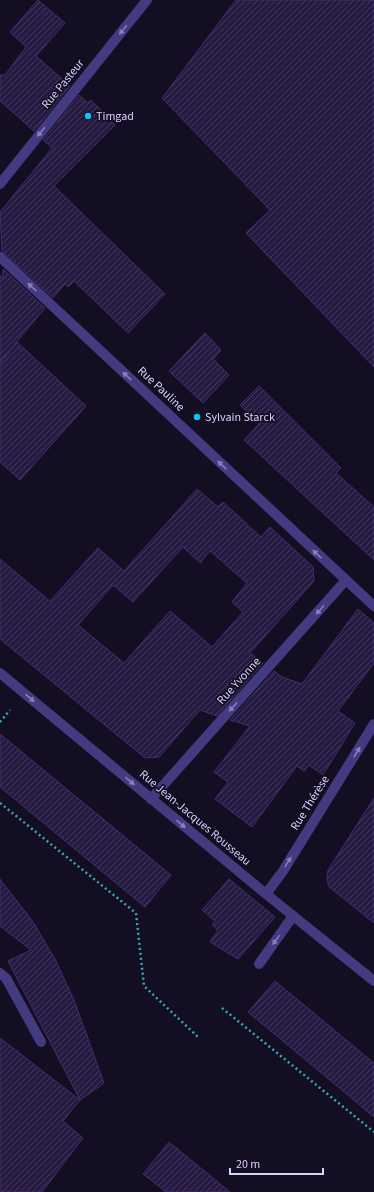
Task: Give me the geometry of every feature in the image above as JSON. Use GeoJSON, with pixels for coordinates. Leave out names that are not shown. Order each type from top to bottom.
{"type":"FeatureCollection","features":[{"type":"Feature","properties":{"kind":"street","name":"Rue Pasteur"},"geometry":{"type":"LineString","coordinates":[[0,184],[147,0]]}},
{"type":"Feature","properties":{"kind":"street","name":"Rue Pauline"},"geometry":{"type":"LineString","coordinates":[[0,257],[374,606]]}},
{"type":"Feature","properties":{"kind":"street","name":"Rue Yvonne"},"geometry":{"type":"LineString","coordinates":[[151,799],[346,580]]}},
{"type":"Feature","properties":{"kind":"street","name":"Rue Jean-Jacques Rousseau"},"geometry":{"type":"LineString","coordinates":[[0,673],[266,894],[374,981]]}},
{"type":"Feature","properties":{"kind":"street","name":"Rue Thérèse"},"geometry":{"type":"LineString","coordinates":[[266,894],[283,871],[374,724]]}},
{"type":"Feature","properties":{"kind":"street"},"geometry":{"type":"LineString","coordinates":[[259,964],[293,916]]}},
{"type":"Feature","properties":{"kind":"street"},"geometry":{"type":"LineString","coordinates":[[0,973],[6,978],[41,1042]]}},
{"type":"Feature","properties":{"kind":"path"},"geometry":{"type":"LineString","coordinates":[[0,803],[136,913],[144,986],[198,1037]]}},
{"type":"Feature","properties":{"kind":"path"},"geometry":{"type":"LineString","coordinates":[[222,1008],[374,1132]]}},
{"type":"Feature","properties":{"kind":"building"},"geometry":{"type":"Polygon","coordinates":[[[38,0],[65,23],[36,56],[70,86],[34,131],[0,101],[0,75],[5,75],[26,47],[10,32],[38,0]]]}},
{"type":"Feature","properties":{"kind":"building"},"geometry":{"type":"Polygon","coordinates":[[[236,0],[374,0],[374,367],[246,233],[270,210],[162,98],[236,0]]]}},
{"type":"Feature","properties":{"kind":"building"},"geometry":{"type":"Polygon","coordinates":[[[79,95],[88,103],[91,100],[115,125],[54,186],[165,294],[128,333],[74,281],[68,287],[65,284],[53,298],[2,251],[0,212],[52,148],[43,140],[79,95]]]}},
{"type":"Feature","properties":{"kind":"building"},"geometry":{"type":"Polygon","coordinates":[[[3,269],[45,308],[0,362],[0,275],[3,279],[3,269]]]}},
{"type":"Feature","properties":{"kind":"building"},"geometry":{"type":"Polygon","coordinates":[[[205,333],[221,350],[213,359],[229,375],[203,403],[169,371],[205,333]]]}},
{"type":"Feature","properties":{"kind":"building"},"geometry":{"type":"Polygon","coordinates":[[[17,342],[86,406],[20,480],[0,462],[0,363],[17,342]]]}},
{"type":"Feature","properties":{"kind":"building"},"geometry":{"type":"Polygon","coordinates":[[[259,386],[341,468],[336,473],[374,507],[374,560],[244,440],[259,424],[240,405],[259,386]]]}},
{"type":"Feature","properties":{"kind":"building"},"geometry":{"type":"Polygon","coordinates":[[[197,489],[218,507],[223,502],[261,537],[270,527],[313,567],[314,581],[250,653],[263,663],[217,716],[200,710],[159,757],[145,758],[0,639],[0,559],[50,601],[98,548],[124,571],[197,489]],[[183,547],[133,602],[113,585],[78,625],[124,663],[170,611],[212,647],[243,612],[232,602],[247,583],[210,551],[200,563],[183,547]]]}},
{"type":"Feature","properties":{"kind":"building"},"geometry":{"type":"Polygon","coordinates":[[[358,609],[374,623],[374,663],[338,711],[355,723],[323,775],[309,765],[304,771],[297,766],[252,827],[215,799],[228,782],[214,772],[250,726],[230,720],[274,671],[282,677],[302,684],[358,609]]]}},
{"type":"Feature","properties":{"kind":"building"},"geometry":{"type":"Polygon","coordinates":[[[0,734],[171,875],[145,907],[0,787],[0,734]]]}},
{"type":"Feature","properties":{"kind":"building"},"geometry":{"type":"Polygon","coordinates":[[[374,798],[374,923],[329,887],[327,880],[328,870],[374,798]]]}},
{"type":"Feature","properties":{"kind":"building"},"geometry":{"type":"Polygon","coordinates":[[[0,879],[33,922],[55,959],[74,1000],[104,1083],[80,1100],[8,961],[31,950],[0,926],[0,879]]]}},
{"type":"Feature","properties":{"kind":"building"},"geometry":{"type":"Polygon","coordinates":[[[229,879],[275,917],[238,959],[210,942],[218,930],[212,925],[215,921],[202,910],[229,879]]]}},
{"type":"Feature","properties":{"kind":"building"},"geometry":{"type":"Polygon","coordinates":[[[275,981],[374,1063],[374,1117],[248,1012],[275,981]]]}},
{"type":"Feature","properties":{"kind":"building"},"geometry":{"type":"Polygon","coordinates":[[[0,1038],[80,1100],[63,1121],[83,1138],[42,1192],[0,1192],[0,1038]]]}},
{"type":"Feature","properties":{"kind":"building"},"geometry":{"type":"Polygon","coordinates":[[[169,1142],[230,1192],[166,1192],[143,1174],[169,1142]]]}},
{"type":"Feature","properties":{"kind":"place","name":"Timgad"},"geometry":{"type":"Point","coordinates":[88,116]}},
{"type":"Feature","properties":{"kind":"place","name":"Sylvain Starck"},"geometry":{"type":"Point","coordinates":[197,417]}}]}
